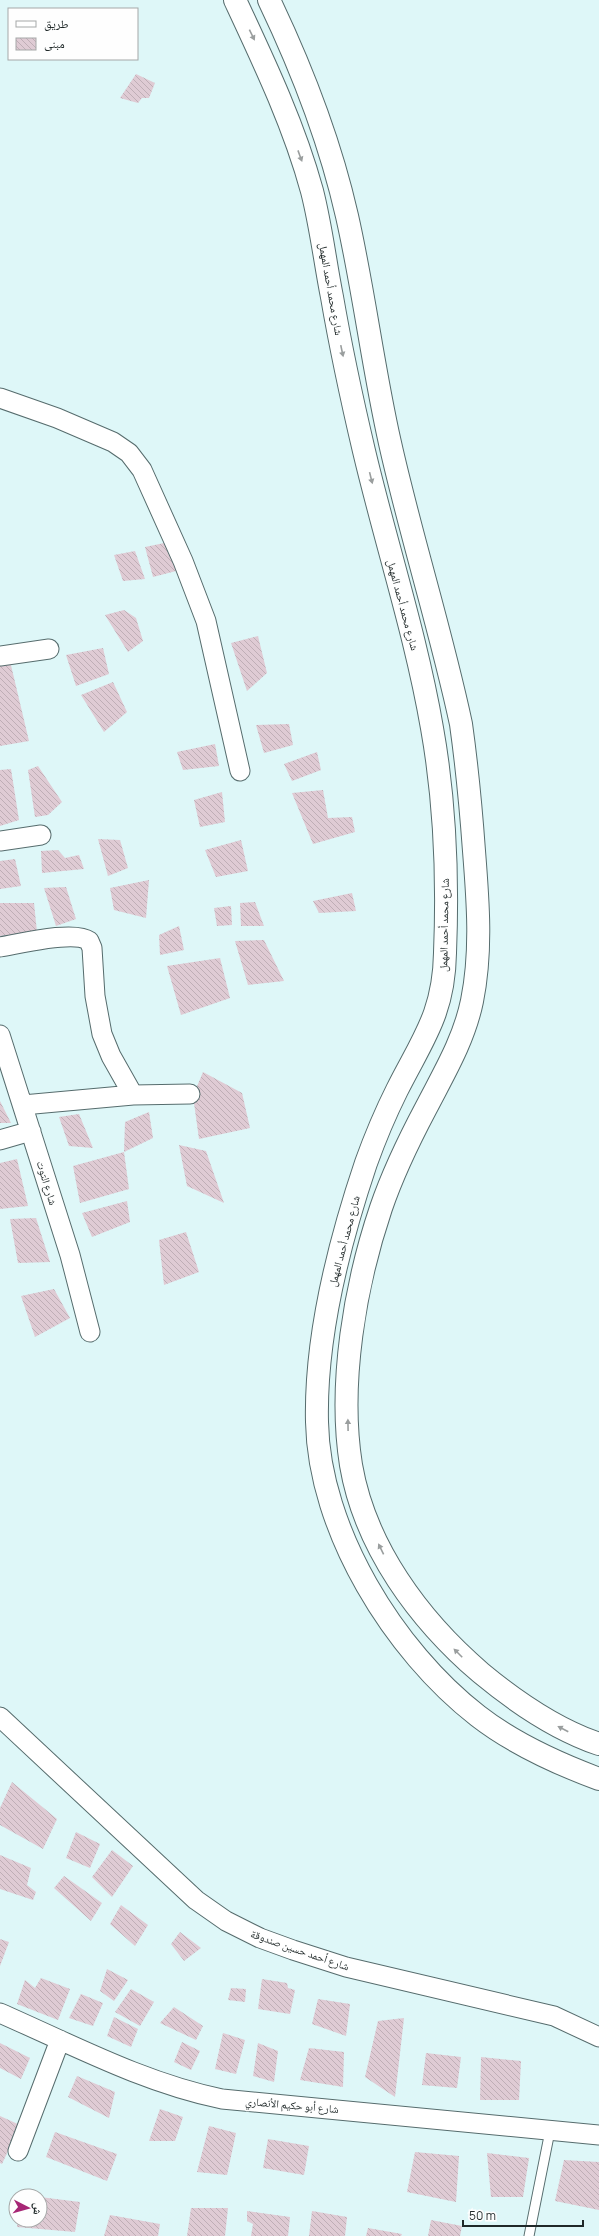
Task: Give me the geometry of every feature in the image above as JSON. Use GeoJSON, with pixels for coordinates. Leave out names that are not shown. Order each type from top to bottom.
{"type":"FeatureCollection","features":[{"type":"Feature","properties":{"kind":"main road","name":"شارع محمد أحمد المهمل"},"geometry":{"type":"LineString","coordinates":[[235,0],[272,80],[312,192],[361,436],[425,689],[438,765],[443,832],[446,957],[440,999],[428,1034],[396,1092],[376,1137],[353,1205],[340,1252],[327,1316],[317,1403],[319,1451],[323,1476],[338,1524],[363,1576],[397,1631],[436,1678],[456,1698],[503,1733],[528,1748],[599,1779]]}},
{"type":"Feature","properties":{"kind":"main road"},"geometry":{"type":"LineString","coordinates":[[269,0],[292,50],[322,126],[347,216],[371,354],[390,444],[461,724],[467,764],[477,894],[477,965],[468,1017],[455,1052],[393,1176],[381,1207],[364,1270],[355,1317],[349,1365],[348,1403],[352,1465],[365,1513],[383,1554],[403,1588],[444,1638],[466,1660],[509,1695],[550,1722],[599,1744]]}},
{"type":"Feature","properties":{"kind":"street"},"geometry":{"type":"LineString","coordinates":[[0,398],[57,418],[114,442],[129,453],[142,470],[180,554],[206,621],[240,771]]}},
{"type":"Feature","properties":{"kind":"street"},"geometry":{"type":"LineString","coordinates":[[0,656],[49,649]]}},
{"type":"Feature","properties":{"kind":"street"},"geometry":{"type":"LineString","coordinates":[[0,841],[41,835]]}},
{"type":"Feature","properties":{"kind":"street"},"geometry":{"type":"LineString","coordinates":[[0,947],[59,938],[82,937],[89,941],[92,948],[95,996],[102,1034],[111,1056],[134,1095]]}},
{"type":"Feature","properties":{"kind":"street","name":"شارع التوت"},"geometry":{"type":"LineString","coordinates":[[0,1035],[70,1255],[90,1332]]}},
{"type":"Feature","properties":{"kind":"street"},"geometry":{"type":"LineString","coordinates":[[23,1105],[134,1095],[190,1094]]}},
{"type":"Feature","properties":{"kind":"street"},"geometry":{"type":"LineString","coordinates":[[0,1140],[31,1131]]}},
{"type":"Feature","properties":{"kind":"street","name":"شارع أحمد حسين صندوقة"},"geometry":{"type":"LineString","coordinates":[[0,1716],[196,1900],[226,1921],[260,1938],[346,1967],[554,2016],[598,2035]]}},
{"type":"Feature","properties":{"kind":"street","name":"شارع أبو حكيم الأنصاري"},"geometry":{"type":"LineString","coordinates":[[0,2013],[160,2083],[187,2092],[222,2099],[599,2135]]}},
{"type":"Feature","properties":{"kind":"street"},"geometry":{"type":"LineString","coordinates":[[18,2151],[60,2040]]}},
{"type":"Feature","properties":{"kind":"lane"},"geometry":{"type":"LineString","coordinates":[[529,2236],[550,2131]]}},
{"type":"Feature","properties":{"kind":"building"},"geometry":{"type":"Polygon","coordinates":[[[136,74],[155,83],[149,98],[142,98],[138,103],[120,98],[136,74]]]}},
{"type":"Feature","properties":{"kind":"building"},"geometry":{"type":"Polygon","coordinates":[[[169,542],[176,571],[153,577],[145,547],[169,542]]]}},
{"type":"Feature","properties":{"kind":"building"},"geometry":{"type":"Polygon","coordinates":[[[135,551],[145,579],[123,581],[114,555],[135,551]]]}},
{"type":"Feature","properties":{"kind":"building"},"geometry":{"type":"Polygon","coordinates":[[[124,610],[136,618],[143,641],[128,652],[105,615],[124,610]]]}},
{"type":"Feature","properties":{"kind":"building"},"geometry":{"type":"Polygon","coordinates":[[[258,636],[267,673],[247,691],[231,643],[258,636]]]}},
{"type":"Feature","properties":{"kind":"building"},"geometry":{"type":"Polygon","coordinates":[[[103,648],[109,674],[76,686],[66,655],[103,648]]]}},
{"type":"Feature","properties":{"kind":"building"},"geometry":{"type":"Polygon","coordinates":[[[10,661],[29,741],[0,746],[0,665],[10,661]]]}},
{"type":"Feature","properties":{"kind":"building"},"geometry":{"type":"Polygon","coordinates":[[[113,682],[127,712],[104,732],[81,695],[113,682]]]}},
{"type":"Feature","properties":{"kind":"building"},"geometry":{"type":"Polygon","coordinates":[[[289,724],[293,745],[264,753],[256,725],[289,724]]]}},
{"type":"Feature","properties":{"kind":"building"},"geometry":{"type":"Polygon","coordinates":[[[215,744],[219,766],[183,770],[177,752],[215,744]]]}},
{"type":"Feature","properties":{"kind":"building"},"geometry":{"type":"Polygon","coordinates":[[[317,752],[321,770],[292,781],[284,764],[317,752]]]}},
{"type":"Feature","properties":{"kind":"building"},"geometry":{"type":"Polygon","coordinates":[[[38,766],[62,802],[48,815],[35,817],[28,770],[38,766]]]}},
{"type":"Feature","properties":{"kind":"building"},"geometry":{"type":"Polygon","coordinates":[[[11,769],[19,820],[0,826],[0,770],[11,769]]]}},
{"type":"Feature","properties":{"kind":"building"},"geometry":{"type":"Polygon","coordinates":[[[323,790],[328,818],[352,817],[355,832],[313,844],[292,793],[323,790]]]}},
{"type":"Feature","properties":{"kind":"building"},"geometry":{"type":"Polygon","coordinates":[[[222,792],[225,822],[200,827],[194,800],[222,792]]]}},
{"type":"Feature","properties":{"kind":"building"},"geometry":{"type":"Polygon","coordinates":[[[98,839],[120,840],[128,868],[108,876],[98,839]]]}},
{"type":"Feature","properties":{"kind":"building"},"geometry":{"type":"Polygon","coordinates":[[[241,840],[248,871],[216,877],[205,850],[241,840]]]}},
{"type":"Feature","properties":{"kind":"building"},"geometry":{"type":"Polygon","coordinates":[[[58,850],[65,858],[79,855],[84,869],[42,873],[41,851],[58,850]]]}},
{"type":"Feature","properties":{"kind":"building"},"geometry":{"type":"Polygon","coordinates":[[[15,859],[21,886],[0,889],[0,861],[15,859]]]}},
{"type":"Feature","properties":{"kind":"building"},"geometry":{"type":"Polygon","coordinates":[[[149,880],[146,918],[114,910],[110,888],[149,880]]]}},
{"type":"Feature","properties":{"kind":"building"},"geometry":{"type":"Polygon","coordinates":[[[66,887],[76,919],[56,926],[44,888],[66,887]]]}},
{"type":"Feature","properties":{"kind":"building"},"geometry":{"type":"Polygon","coordinates":[[[352,893],[356,911],[319,913],[313,901],[352,893]]]}},
{"type":"Feature","properties":{"kind":"building"},"geometry":{"type":"Polygon","coordinates":[[[255,902],[264,926],[241,926],[240,903],[255,902]]]}},
{"type":"Feature","properties":{"kind":"building"},"geometry":{"type":"Polygon","coordinates":[[[0,903],[34,903],[37,932],[0,936],[0,903]]]}},
{"type":"Feature","properties":{"kind":"building"},"geometry":{"type":"Polygon","coordinates":[[[231,906],[232,925],[217,926],[214,908],[231,906]]]}},
{"type":"Feature","properties":{"kind":"building"},"geometry":{"type":"Polygon","coordinates":[[[179,926],[184,950],[160,955],[159,935],[179,926]]]}},
{"type":"Feature","properties":{"kind":"building"},"geometry":{"type":"Polygon","coordinates":[[[264,940],[284,981],[248,985],[235,941],[264,940]]]}},
{"type":"Feature","properties":{"kind":"building"},"geometry":{"type":"Polygon","coordinates":[[[220,958],[230,998],[181,1015],[167,966],[220,958]]]}},
{"type":"Feature","properties":{"kind":"building"},"geometry":{"type":"Polygon","coordinates":[[[203,1072],[242,1093],[250,1128],[199,1139],[193,1096],[203,1072]]]}},
{"type":"Feature","properties":{"kind":"building"},"geometry":{"type":"Polygon","coordinates":[[[0,1101],[11,1123],[0,1123],[0,1101]]]}},
{"type":"Feature","properties":{"kind":"building"},"geometry":{"type":"Polygon","coordinates":[[[149,1112],[153,1138],[124,1152],[125,1122],[149,1112]]]}},
{"type":"Feature","properties":{"kind":"building"},"geometry":{"type":"Polygon","coordinates":[[[79,1114],[93,1148],[69,1146],[59,1117],[79,1114]]]}},
{"type":"Feature","properties":{"kind":"building"},"geometry":{"type":"Polygon","coordinates":[[[179,1145],[206,1151],[224,1203],[187,1186],[179,1145]]]}},
{"type":"Feature","properties":{"kind":"building"},"geometry":{"type":"Polygon","coordinates":[[[124,1152],[129,1189],[80,1203],[73,1166],[124,1152]]]}},
{"type":"Feature","properties":{"kind":"building"},"geometry":{"type":"Polygon","coordinates":[[[17,1159],[28,1206],[0,1209],[0,1163],[17,1159]]]}},
{"type":"Feature","properties":{"kind":"building"},"geometry":{"type":"Polygon","coordinates":[[[127,1201],[130,1222],[92,1237],[82,1213],[127,1201]]]}},
{"type":"Feature","properties":{"kind":"building"},"geometry":{"type":"Polygon","coordinates":[[[36,1218],[50,1262],[18,1263],[10,1219],[36,1218]]]}},
{"type":"Feature","properties":{"kind":"building"},"geometry":{"type":"Polygon","coordinates":[[[186,1232],[199,1272],[164,1285],[159,1240],[186,1232]]]}},
{"type":"Feature","properties":{"kind":"building"},"geometry":{"type":"Polygon","coordinates":[[[54,1289],[70,1318],[35,1337],[21,1296],[54,1289]]]}},
{"type":"Feature","properties":{"kind":"building"},"geometry":{"type":"Polygon","coordinates":[[[12,1782],[57,1819],[43,1849],[0,1825],[0,1808],[12,1782]]]}},
{"type":"Feature","properties":{"kind":"building"},"geometry":{"type":"Polygon","coordinates":[[[76,1832],[100,1844],[90,1868],[66,1858],[76,1832]]]}},
{"type":"Feature","properties":{"kind":"building"},"geometry":{"type":"Polygon","coordinates":[[[112,1850],[133,1866],[112,1897],[92,1877],[112,1850]]]}},
{"type":"Feature","properties":{"kind":"building"},"geometry":{"type":"Polygon","coordinates":[[[0,1855],[31,1868],[27,1885],[36,1892],[33,1900],[0,1889],[0,1855]]]}},
{"type":"Feature","properties":{"kind":"building"},"geometry":{"type":"Polygon","coordinates":[[[64,1876],[102,1903],[91,1921],[54,1888],[64,1876]]]}},
{"type":"Feature","properties":{"kind":"building"},"geometry":{"type":"Polygon","coordinates":[[[121,1905],[148,1925],[135,1946],[110,1924],[121,1905]]]}},
{"type":"Feature","properties":{"kind":"building"},"geometry":{"type":"Polygon","coordinates":[[[180,1932],[201,1948],[184,1961],[171,1944],[180,1932]]]}},
{"type":"Feature","properties":{"kind":"building"},"geometry":{"type":"Polygon","coordinates":[[[0,1939],[9,1942],[0,1966],[0,1939]]]}},
{"type":"Feature","properties":{"kind":"building"},"geometry":{"type":"Polygon","coordinates":[[[107,1969],[128,1980],[114,2001],[100,1991],[107,1969]]]}},
{"type":"Feature","properties":{"kind":"building"},"geometry":{"type":"Polygon","coordinates":[[[41,1978],[70,1989],[58,2020],[17,2004],[25,1980],[35,1988],[41,1978]]]}},
{"type":"Feature","properties":{"kind":"building"},"geometry":{"type":"Polygon","coordinates":[[[262,1979],[287,1983],[288,1988],[295,1990],[290,2014],[258,2009],[262,1979]]]}},
{"type":"Feature","properties":{"kind":"building"},"geometry":{"type":"Polygon","coordinates":[[[231,1988],[246,1989],[245,2002],[228,2000],[231,1988]]]}},
{"type":"Feature","properties":{"kind":"building"},"geometry":{"type":"Polygon","coordinates":[[[131,1989],[154,2002],[140,2026],[115,2012],[131,1989]]]}},
{"type":"Feature","properties":{"kind":"building"},"geometry":{"type":"Polygon","coordinates":[[[81,1994],[103,2003],[93,2026],[69,2018],[81,1994]]]}},
{"type":"Feature","properties":{"kind":"building"},"geometry":{"type":"Polygon","coordinates":[[[318,1999],[350,2004],[346,2036],[312,2024],[318,1999]]]}},
{"type":"Feature","properties":{"kind":"building"},"geometry":{"type":"Polygon","coordinates":[[[174,2007],[203,2026],[196,2040],[160,2023],[174,2007]]]}},
{"type":"Feature","properties":{"kind":"building"},"geometry":{"type":"Polygon","coordinates":[[[114,2017],[138,2029],[131,2047],[107,2036],[114,2017]]]}},
{"type":"Feature","properties":{"kind":"building"},"geometry":{"type":"Polygon","coordinates":[[[404,2018],[395,2097],[365,2077],[378,2021],[404,2018]]]}},
{"type":"Feature","properties":{"kind":"building"},"geometry":{"type":"Polygon","coordinates":[[[223,2033],[245,2040],[236,2074],[215,2069],[223,2033]]]}},
{"type":"Feature","properties":{"kind":"building"},"geometry":{"type":"Polygon","coordinates":[[[182,2042],[200,2051],[191,2070],[174,2062],[182,2042]]]}},
{"type":"Feature","properties":{"kind":"building"},"geometry":{"type":"Polygon","coordinates":[[[0,2043],[30,2058],[21,2079],[0,2068],[0,2043]]]}},
{"type":"Feature","properties":{"kind":"building"},"geometry":{"type":"Polygon","coordinates":[[[258,2043],[278,2051],[274,2082],[253,2076],[258,2043]]]}},
{"type":"Feature","properties":{"kind":"building"},"geometry":{"type":"Polygon","coordinates":[[[309,2048],[344,2052],[343,2087],[300,2080],[309,2048]]]}},
{"type":"Feature","properties":{"kind":"building"},"geometry":{"type":"Polygon","coordinates":[[[426,2053],[461,2057],[457,2088],[422,2085],[426,2053]]]}},
{"type":"Feature","properties":{"kind":"building"},"geometry":{"type":"Polygon","coordinates":[[[481,2057],[521,2061],[519,2100],[480,2100],[481,2057]]]}},
{"type":"Feature","properties":{"kind":"building"},"geometry":{"type":"Polygon","coordinates":[[[77,2076],[115,2092],[109,2118],[68,2097],[77,2076]]]}},
{"type":"Feature","properties":{"kind":"building"},"geometry":{"type":"Polygon","coordinates":[[[160,2109],[183,2117],[175,2141],[149,2141],[160,2109]]]}},
{"type":"Feature","properties":{"kind":"building"},"geometry":{"type":"Polygon","coordinates":[[[0,2116],[20,2125],[2,2164],[0,2163],[0,2116]]]}},
{"type":"Feature","properties":{"kind":"building"},"geometry":{"type":"Polygon","coordinates":[[[209,2126],[236,2133],[227,2175],[197,2172],[209,2126]]]}},
{"type":"Feature","properties":{"kind":"building"},"geometry":{"type":"Polygon","coordinates":[[[55,2132],[117,2154],[107,2181],[46,2157],[55,2132]]]}},
{"type":"Feature","properties":{"kind":"building"},"geometry":{"type":"Polygon","coordinates":[[[268,2139],[309,2146],[304,2175],[263,2168],[268,2139]]]}},
{"type":"Feature","properties":{"kind":"building"},"geometry":{"type":"Polygon","coordinates":[[[415,2152],[459,2156],[456,2202],[407,2192],[415,2152]]]}},
{"type":"Feature","properties":{"kind":"building"},"geometry":{"type":"Polygon","coordinates":[[[487,2153],[529,2158],[523,2197],[491,2197],[487,2153]]]}},
{"type":"Feature","properties":{"kind":"building"},"geometry":{"type":"Polygon","coordinates":[[[564,2160],[599,2162],[599,2210],[555,2201],[564,2160]]]}},
{"type":"Feature","properties":{"kind":"building"},"geometry":{"type":"Polygon","coordinates":[[[48,2198],[80,2202],[75,2232],[29,2228],[48,2228],[48,2198]]]}},
{"type":"Feature","properties":{"kind":"building"},"geometry":{"type":"Polygon","coordinates":[[[191,2208],[228,2208],[225,2236],[187,2236],[191,2208]]]}},
{"type":"Feature","properties":{"kind":"building"},"geometry":{"type":"Polygon","coordinates":[[[247,2211],[290,2217],[288,2236],[251,2236],[253,2224],[247,2221],[247,2211]]]}},
{"type":"Feature","properties":{"kind":"building"},"geometry":{"type":"Polygon","coordinates":[[[312,2211],[347,2217],[345,2236],[309,2236],[312,2211]]]}},
{"type":"Feature","properties":{"kind":"building"},"geometry":{"type":"Polygon","coordinates":[[[110,2215],[160,2224],[158,2236],[104,2236],[110,2215]]]}},
{"type":"Feature","properties":{"kind":"building"},"geometry":{"type":"Polygon","coordinates":[[[431,2220],[462,2226],[460,2236],[428,2236],[431,2220]]]}},
{"type":"Feature","properties":{"kind":"building"},"geometry":{"type":"Polygon","coordinates":[[[368,2228],[402,2234],[401,2236],[366,2236],[368,2228]]]}}]}
